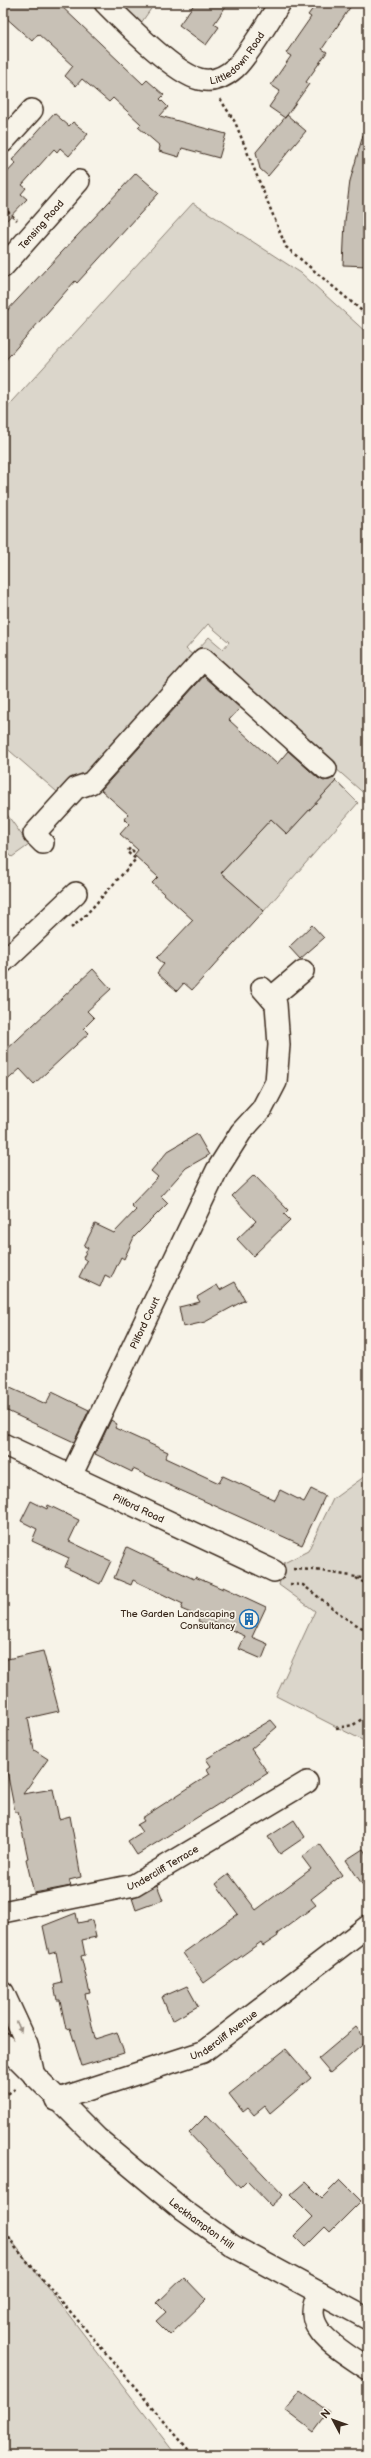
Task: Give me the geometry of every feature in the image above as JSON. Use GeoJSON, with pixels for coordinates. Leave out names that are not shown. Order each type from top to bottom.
{"type":"FeatureCollection","features":[{"type":"Feature","properties":{"kind":"street","name":"Littledown Road"},"geometry":{"type":"LineString","coordinates":[[105,3],[134,33],[179,67],[199,79],[208,80],[218,79],[236,67],[280,3]]}},
{"type":"Feature","properties":{"kind":"street"},"geometry":{"type":"LineString","coordinates":[[3,142],[32,110]]}},
{"type":"Feature","properties":{"kind":"street","name":"Tensing Road"},"geometry":{"type":"LineString","coordinates":[[3,267],[79,182]]}},
{"type":"Feature","properties":{"kind":"street"},"geometry":{"type":"LineString","coordinates":[[43,843],[34,834],[76,788],[91,783],[203,659],[326,769]]}},
{"type":"Feature","properties":{"kind":"street"},"geometry":{"type":"LineString","coordinates":[[3,962],[76,894]]}},
{"type":"Feature","properties":{"kind":"street","name":"Pilford Court"},"geometry":{"type":"LineString","coordinates":[[71,1476],[217,1170],[241,1132],[262,1109],[276,1082],[279,1045],[276,1004],[266,993],[303,971]]}},
{"type":"Feature","properties":{"kind":"street","name":"Pilford Road"},"geometry":{"type":"LineString","coordinates":[[3,1444],[281,1574]]}},
{"type":"Feature","properties":{"kind":"street","name":"Undercliff Terrace"},"geometry":{"type":"LineString","coordinates":[[3,1912],[134,1885],[307,1782]]}},
{"type":"Feature","properties":{"kind":"street","name":"Undercliff Avenue"},"geometry":{"type":"LineString","coordinates":[[56,2100],[203,2052],[368,1926]]}},
{"type":"Feature","properties":{"kind":"street"},"geometry":{"type":"LineString","coordinates":[[3,1992],[27,2044],[34,2076]]}},
{"type":"Feature","properties":{"kind":"street","name":"Leckhampton Hill"},"geometry":{"type":"LineString","coordinates":[[3,2044],[56,2100],[139,2175],[183,2210],[233,2246],[368,2319]]}},
{"type":"Feature","properties":{"kind":"street"},"geometry":{"type":"LineString","coordinates":[[320,2293],[313,2306],[312,2313],[317,2328],[329,2340],[368,2369]]}},
{"type":"Feature","properties":{"kind":"path"},"geometry":{"type":"LineString","coordinates":[[208,80],[235,122],[286,247],[368,316]]}},
{"type":"Feature","properties":{"kind":"path"},"geometry":{"type":"LineString","coordinates":[[68,931],[83,918],[136,859],[127,852],[130,848],[135,853]]}},
{"type":"Feature","properties":{"kind":"path"},"geometry":{"type":"LineString","coordinates":[[281,1574],[354,1576],[368,1579]]}},
{"type":"Feature","properties":{"kind":"path"},"geometry":{"type":"LineString","coordinates":[[281,1574],[303,1585],[348,1620],[368,1632]]}},
{"type":"Feature","properties":{"kind":"path"},"geometry":{"type":"LineString","coordinates":[[354,1576],[368,1585]]}},
{"type":"Feature","properties":{"kind":"path"},"geometry":{"type":"LineString","coordinates":[[364,1629],[368,1635]]}},
{"type":"Feature","properties":{"kind":"path"},"geometry":{"type":"LineString","coordinates":[[336,1728],[354,1725],[368,1715]]}},
{"type":"Feature","properties":{"kind":"path"},"geometry":{"type":"LineString","coordinates":[[3,2226],[15,2246],[193,2455]]}},
{"type":"Feature","properties":{"kind":"shaded area"},"geometry":{"type":"Polygon","coordinates":[[[104,3],[155,3],[134,33],[104,3]]]}},
{"type":"Feature","properties":{"kind":"shaded area"},"geometry":{"type":"Polygon","coordinates":[[[193,203],[301,273],[368,334],[368,797],[199,648],[209,637],[223,649],[229,642],[208,624],[186,649],[196,658],[64,798],[3,745],[3,412],[193,203]]]}},
{"type":"Feature","properties":{"kind":"shaded area"},"geometry":{"type":"Polygon","coordinates":[[[336,781],[358,803],[264,911],[221,873],[271,819],[287,834],[336,781]]]}},
{"type":"Feature","properties":{"kind":"shaded area"},"geometry":{"type":"Polygon","coordinates":[[[3,809],[29,845],[12,857],[3,847],[3,809]]]}},
{"type":"Feature","properties":{"kind":"shaded area"},"geometry":{"type":"Polygon","coordinates":[[[368,1474],[368,1743],[276,1696],[315,1611],[279,1585],[284,1563],[308,1551],[333,1499],[368,1474]]]}},
{"type":"Feature","properties":{"kind":"shaded area"},"geometry":{"type":"Polygon","coordinates":[[[3,2229],[176,2455],[3,2455],[3,2229]]]}},
{"type":"Feature","properties":{"kind":"building"},"geometry":{"type":"Polygon","coordinates":[[[3,3],[58,3],[143,84],[147,80],[164,95],[160,99],[168,107],[160,116],[226,134],[219,158],[182,148],[179,157],[159,151],[160,146],[138,127],[141,124],[113,98],[109,102],[82,79],[76,86],[65,76],[73,66],[38,34],[32,41],[3,15],[3,3]]]}},
{"type":"Feature","properties":{"kind":"building"},"geometry":{"type":"Polygon","coordinates":[[[195,3],[228,3],[214,24],[219,27],[206,45],[179,25],[195,3]]]}},
{"type":"Feature","properties":{"kind":"building"},"geometry":{"type":"Polygon","coordinates":[[[317,3],[353,3],[322,49],[327,52],[306,82],[309,84],[285,118],[269,107],[280,91],[271,85],[291,56],[286,53],[311,17],[308,15],[317,3]]]}},
{"type":"Feature","properties":{"kind":"building"},"geometry":{"type":"Polygon","coordinates":[[[54,113],[69,126],[73,122],[88,134],[69,156],[60,148],[57,152],[54,149],[22,185],[26,188],[21,194],[27,199],[3,224],[3,177],[16,163],[12,160],[54,113]]]}},
{"type":"Feature","properties":{"kind":"building"},"geometry":{"type":"Polygon","coordinates":[[[287,115],[306,131],[268,176],[260,169],[256,152],[287,115]]]}},
{"type":"Feature","properties":{"kind":"building"},"geometry":{"type":"Polygon","coordinates":[[[363,135],[368,136],[368,266],[343,265],[345,221],[350,181],[363,135]]]}},
{"type":"Feature","properties":{"kind":"building"},"geometry":{"type":"Polygon","coordinates":[[[136,173],[159,193],[77,283],[75,281],[3,363],[3,315],[136,173]]]}},
{"type":"Feature","properties":{"kind":"building"},"geometry":{"type":"Polygon","coordinates":[[[204,676],[240,708],[229,720],[277,764],[288,751],[318,778],[324,781],[333,778],[336,781],[287,834],[271,819],[221,873],[264,911],[192,990],[184,983],[177,991],[157,973],[164,964],[157,958],[193,920],[152,883],[158,877],[134,855],[138,850],[120,834],[129,824],[124,819],[128,814],[101,790],[204,676]]]}},
{"type":"Feature","properties":{"kind":"building"},"geometry":{"type":"Polygon","coordinates":[[[312,925],[324,938],[300,959],[289,947],[312,925]]]}},
{"type":"Feature","properties":{"kind":"building"},"geometry":{"type":"Polygon","coordinates":[[[93,969],[111,989],[87,1011],[94,1018],[84,1028],[89,1033],[34,1084],[20,1069],[3,1084],[3,1053],[93,969]]]}},
{"type":"Feature","properties":{"kind":"building"},"geometry":{"type":"Polygon","coordinates":[[[197,1134],[209,1155],[186,1168],[161,1196],[168,1203],[134,1237],[124,1259],[121,1257],[111,1278],[105,1275],[100,1287],[79,1277],[87,1261],[83,1258],[88,1248],[84,1246],[95,1224],[114,1233],[136,1210],[131,1205],[158,1177],[151,1171],[168,1151],[197,1134]]]}},
{"type":"Feature","properties":{"kind":"building"},"geometry":{"type":"Polygon","coordinates":[[[254,1175],[288,1210],[284,1214],[290,1220],[253,1256],[237,1239],[256,1221],[232,1196],[254,1175]]]}},
{"type":"Feature","properties":{"kind":"building"},"geometry":{"type":"Polygon","coordinates":[[[235,1282],[245,1300],[205,1322],[183,1327],[179,1307],[200,1302],[197,1297],[217,1285],[220,1290],[235,1282]]]}},
{"type":"Feature","properties":{"kind":"building"},"geometry":{"type":"Polygon","coordinates":[[[8,1387],[46,1404],[52,1392],[89,1410],[74,1442],[3,1409],[3,1398],[8,1387]]]}},
{"type":"Feature","properties":{"kind":"building"},"geometry":{"type":"Polygon","coordinates":[[[111,1420],[117,1424],[115,1428],[168,1452],[165,1458],[219,1483],[223,1476],[275,1500],[280,1490],[304,1502],[311,1489],[325,1496],[302,1545],[133,1469],[132,1472],[95,1454],[111,1420]]]}},
{"type":"Feature","properties":{"kind":"building"},"geometry":{"type":"Polygon","coordinates":[[[31,1501],[47,1509],[48,1505],[79,1520],[69,1541],[111,1561],[100,1584],[65,1567],[69,1558],[32,1541],[37,1529],[21,1521],[31,1501]]]}},
{"type":"Feature","properties":{"kind":"building"},"geometry":{"type":"Polygon","coordinates":[[[127,1547],[194,1579],[195,1577],[223,1589],[223,1587],[266,1607],[252,1637],[268,1644],[262,1659],[239,1649],[245,1636],[214,1622],[212,1627],[198,1621],[200,1617],[181,1609],[183,1604],[133,1580],[131,1585],[114,1578],[127,1547]]]}},
{"type":"Feature","properties":{"kind":"building"},"geometry":{"type":"Polygon","coordinates":[[[43,1651],[59,1711],[28,1718],[34,1750],[48,1759],[23,1794],[53,1789],[59,1819],[70,1816],[81,1877],[69,1880],[71,1886],[34,1893],[26,1859],[28,1858],[18,1812],[15,1812],[3,1751],[3,1660],[43,1651]]]}},
{"type":"Feature","properties":{"kind":"building"},"geometry":{"type":"Polygon","coordinates":[[[271,1720],[277,1727],[251,1749],[268,1773],[137,1855],[128,1841],[142,1832],[137,1825],[144,1821],[142,1818],[210,1774],[207,1769],[211,1766],[206,1759],[271,1720]]]}},
{"type":"Feature","properties":{"kind":"building"},"geometry":{"type":"Polygon","coordinates":[[[294,1820],[305,1837],[280,1854],[268,1837],[294,1820]]]}},
{"type":"Feature","properties":{"kind":"building"},"geometry":{"type":"Polygon","coordinates":[[[320,1844],[342,1875],[311,1899],[316,1905],[277,1934],[278,1936],[263,1946],[261,1942],[204,1983],[183,1953],[238,1914],[216,1884],[229,1874],[256,1910],[311,1869],[302,1857],[320,1844]]]}},
{"type":"Feature","properties":{"kind":"building"},"geometry":{"type":"Polygon","coordinates":[[[363,1849],[368,1857],[368,1893],[346,1860],[363,1849]]]}},
{"type":"Feature","properties":{"kind":"building"},"geometry":{"type":"Polygon","coordinates":[[[157,1885],[163,1900],[136,1910],[132,1898],[157,1885]]]}},
{"type":"Feature","properties":{"kind":"building"},"geometry":{"type":"Polygon","coordinates":[[[76,1913],[78,1923],[92,1920],[96,1937],[82,1940],[85,1955],[81,1956],[90,1993],[85,1994],[95,2039],[117,2032],[124,2053],[82,2066],[70,2028],[66,2029],[60,2000],[57,2000],[54,1985],[62,1983],[56,1952],[49,1954],[43,1926],[76,1913]]]}},
{"type":"Feature","properties":{"kind":"building"},"geometry":{"type":"Polygon","coordinates":[[[187,1986],[198,2006],[172,2021],[162,1997],[187,1986]]]}},
{"type":"Feature","properties":{"kind":"building"},"geometry":{"type":"Polygon","coordinates":[[[356,2027],[367,2041],[330,2073],[318,2059],[356,2027]]]}},
{"type":"Feature","properties":{"kind":"building"},"geometry":{"type":"Polygon","coordinates":[[[286,2049],[311,2078],[270,2113],[265,2106],[254,2115],[248,2108],[243,2112],[229,2094],[286,2049]]]}},
{"type":"Feature","properties":{"kind":"building"},"geometry":{"type":"Polygon","coordinates":[[[207,2115],[283,2195],[271,2206],[247,2181],[240,2188],[189,2133],[207,2115]]]}},
{"type":"Feature","properties":{"kind":"building"},"geometry":{"type":"Polygon","coordinates":[[[340,2180],[361,2201],[330,2232],[325,2227],[305,2247],[294,2236],[313,2217],[291,2195],[306,2182],[322,2198],[340,2180]]]}},
{"type":"Feature","properties":{"kind":"building"},"geometry":{"type":"Polygon","coordinates":[[[184,2277],[206,2300],[170,2335],[156,2321],[166,2312],[157,2303],[184,2277]]]}},
{"type":"Feature","properties":{"kind":"building"},"geometry":{"type":"Polygon","coordinates":[[[300,2391],[329,2412],[314,2432],[285,2410],[300,2391]]]}},
{"type":"Feature","properties":{"kind":"place","name":"The Garden Landscaping Consultancy"},"geometry":{"type":"Point","coordinates":[249,1619]}}]}
